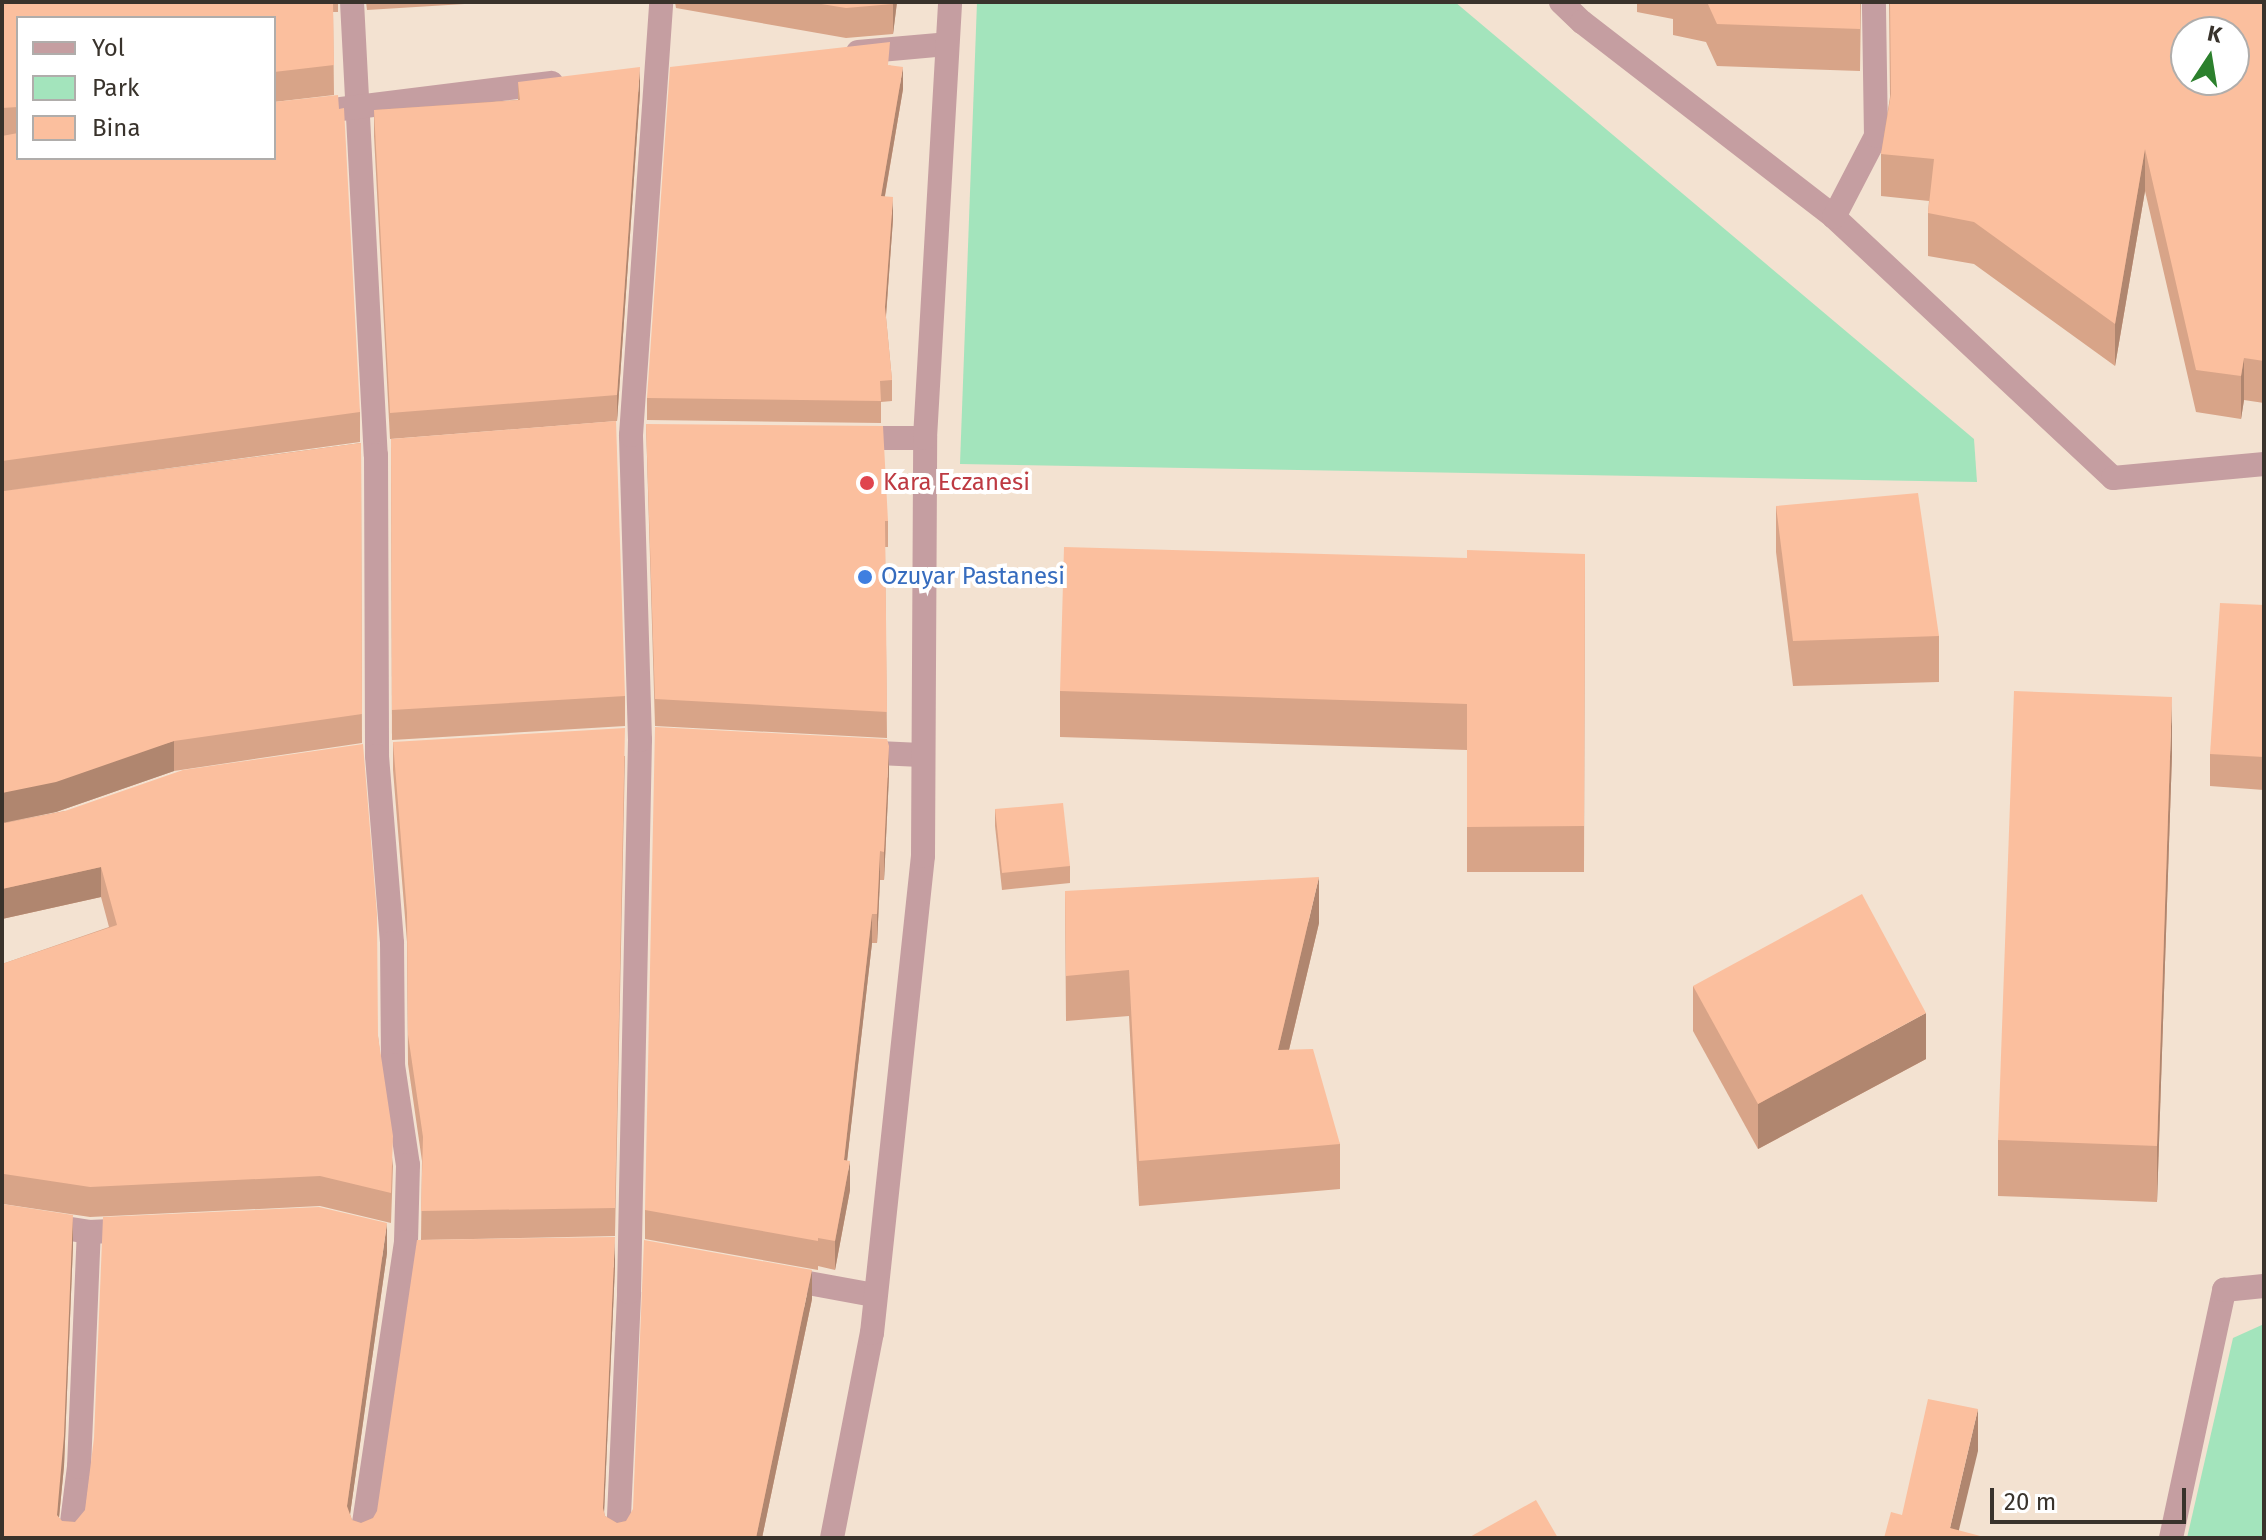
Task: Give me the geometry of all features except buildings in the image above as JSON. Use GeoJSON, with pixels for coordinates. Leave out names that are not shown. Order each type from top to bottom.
{"type":"FeatureCollection","features":[{"type":"Feature","properties":{"kind":"street"},"geometry":{"type":"LineString","coordinates":[[352,2],[376,455],[377,756],[392,943],[393,1065],[408,1165],[403,1248],[362,1538]]}},
{"type":"Feature","properties":{"kind":"street"},"geometry":{"type":"LineString","coordinates":[[618,1538],[629,1292],[620,1251],[634,1097],[640,740],[631,435],[661,2]]}},
{"type":"Feature","properties":{"kind":"street"},"geometry":{"type":"LineString","coordinates":[[832,1538],[872,1333],[923,856],[921,755],[925,438],[950,2]]}},
{"type":"Feature","properties":{"kind":"street"},"geometry":{"type":"LineString","coordinates":[[1561,2],[1584,12],[1834,217],[2113,478],[2264,464]]}},
{"type":"Feature","properties":{"kind":"street"},"geometry":{"type":"LineString","coordinates":[[1834,217],[1876,136],[1874,2]]}},
{"type":"Feature","properties":{"kind":"street"},"geometry":{"type":"LineString","coordinates":[[840,53],[947,44]]}},
{"type":"Feature","properties":{"kind":"street"},"geometry":{"type":"LineString","coordinates":[[625,74],[687,67]]}},
{"type":"Feature","properties":{"kind":"street"},"geometry":{"type":"LineString","coordinates":[[316,112],[578,79]]}},
{"type":"Feature","properties":{"kind":"street"},"geometry":{"type":"LineString","coordinates":[[601,437],[662,435]]}},
{"type":"Feature","properties":{"kind":"street"},"geometry":{"type":"LineString","coordinates":[[832,437],[925,438]]}},
{"type":"Feature","properties":{"kind":"street"},"geometry":{"type":"LineString","coordinates":[[345,459],[406,453]]}},
{"type":"Feature","properties":{"kind":"street"},"geometry":{"type":"LineString","coordinates":[[609,742],[671,742]]}},
{"type":"Feature","properties":{"kind":"street"},"geometry":{"type":"LineString","coordinates":[[827,750],[921,755]]}},
{"type":"Feature","properties":{"kind":"street"},"geometry":{"type":"LineString","coordinates":[[347,761],[408,754]]}},
{"type":"Feature","properties":{"kind":"street"},"geometry":{"type":"LineString","coordinates":[[2,1218],[89,1232],[151,1229]]}},
{"type":"Feature","properties":{"kind":"street"},"geometry":{"type":"LineString","coordinates":[[70,1538],[79,1467],[89,1232]]}},
{"type":"Feature","properties":{"kind":"street"},"geometry":{"type":"LineString","coordinates":[[377,1235],[403,1248],[431,1254]]}},
{"type":"Feature","properties":{"kind":"street"},"geometry":{"type":"LineString","coordinates":[[620,1251],[658,1256]]}},
{"type":"Feature","properties":{"kind":"street"},"geometry":{"type":"LineString","coordinates":[[751,1273],[874,1295]]}},
{"type":"Feature","properties":{"kind":"street"},"geometry":{"type":"LineString","coordinates":[[2171,1538],[2224,1290],[2264,1286]]}},
{"type":"Feature","properties":{"kind":"green space"},"geometry":{"type":"Polygon","coordinates":[[[977,2],[1455,2],[1974,439],[1977,482],[960,464],[977,2]]]}},
{"type":"Feature","properties":{"kind":"green space"},"geometry":{"type":"Polygon","coordinates":[[[2264,1324],[2264,1538],[2187,1538],[2233,1338],[2264,1324]]]}},
{"type":"Feature","properties":{"kind":"place","name":"Kara Eczanesi"},"geometry":{"type":"Point","coordinates":[867,483]}},
{"type":"Feature","properties":{"kind":"place","name":"Ozuyar Pastanesi"},"geometry":{"type":"Point","coordinates":[865,577]}}]}
